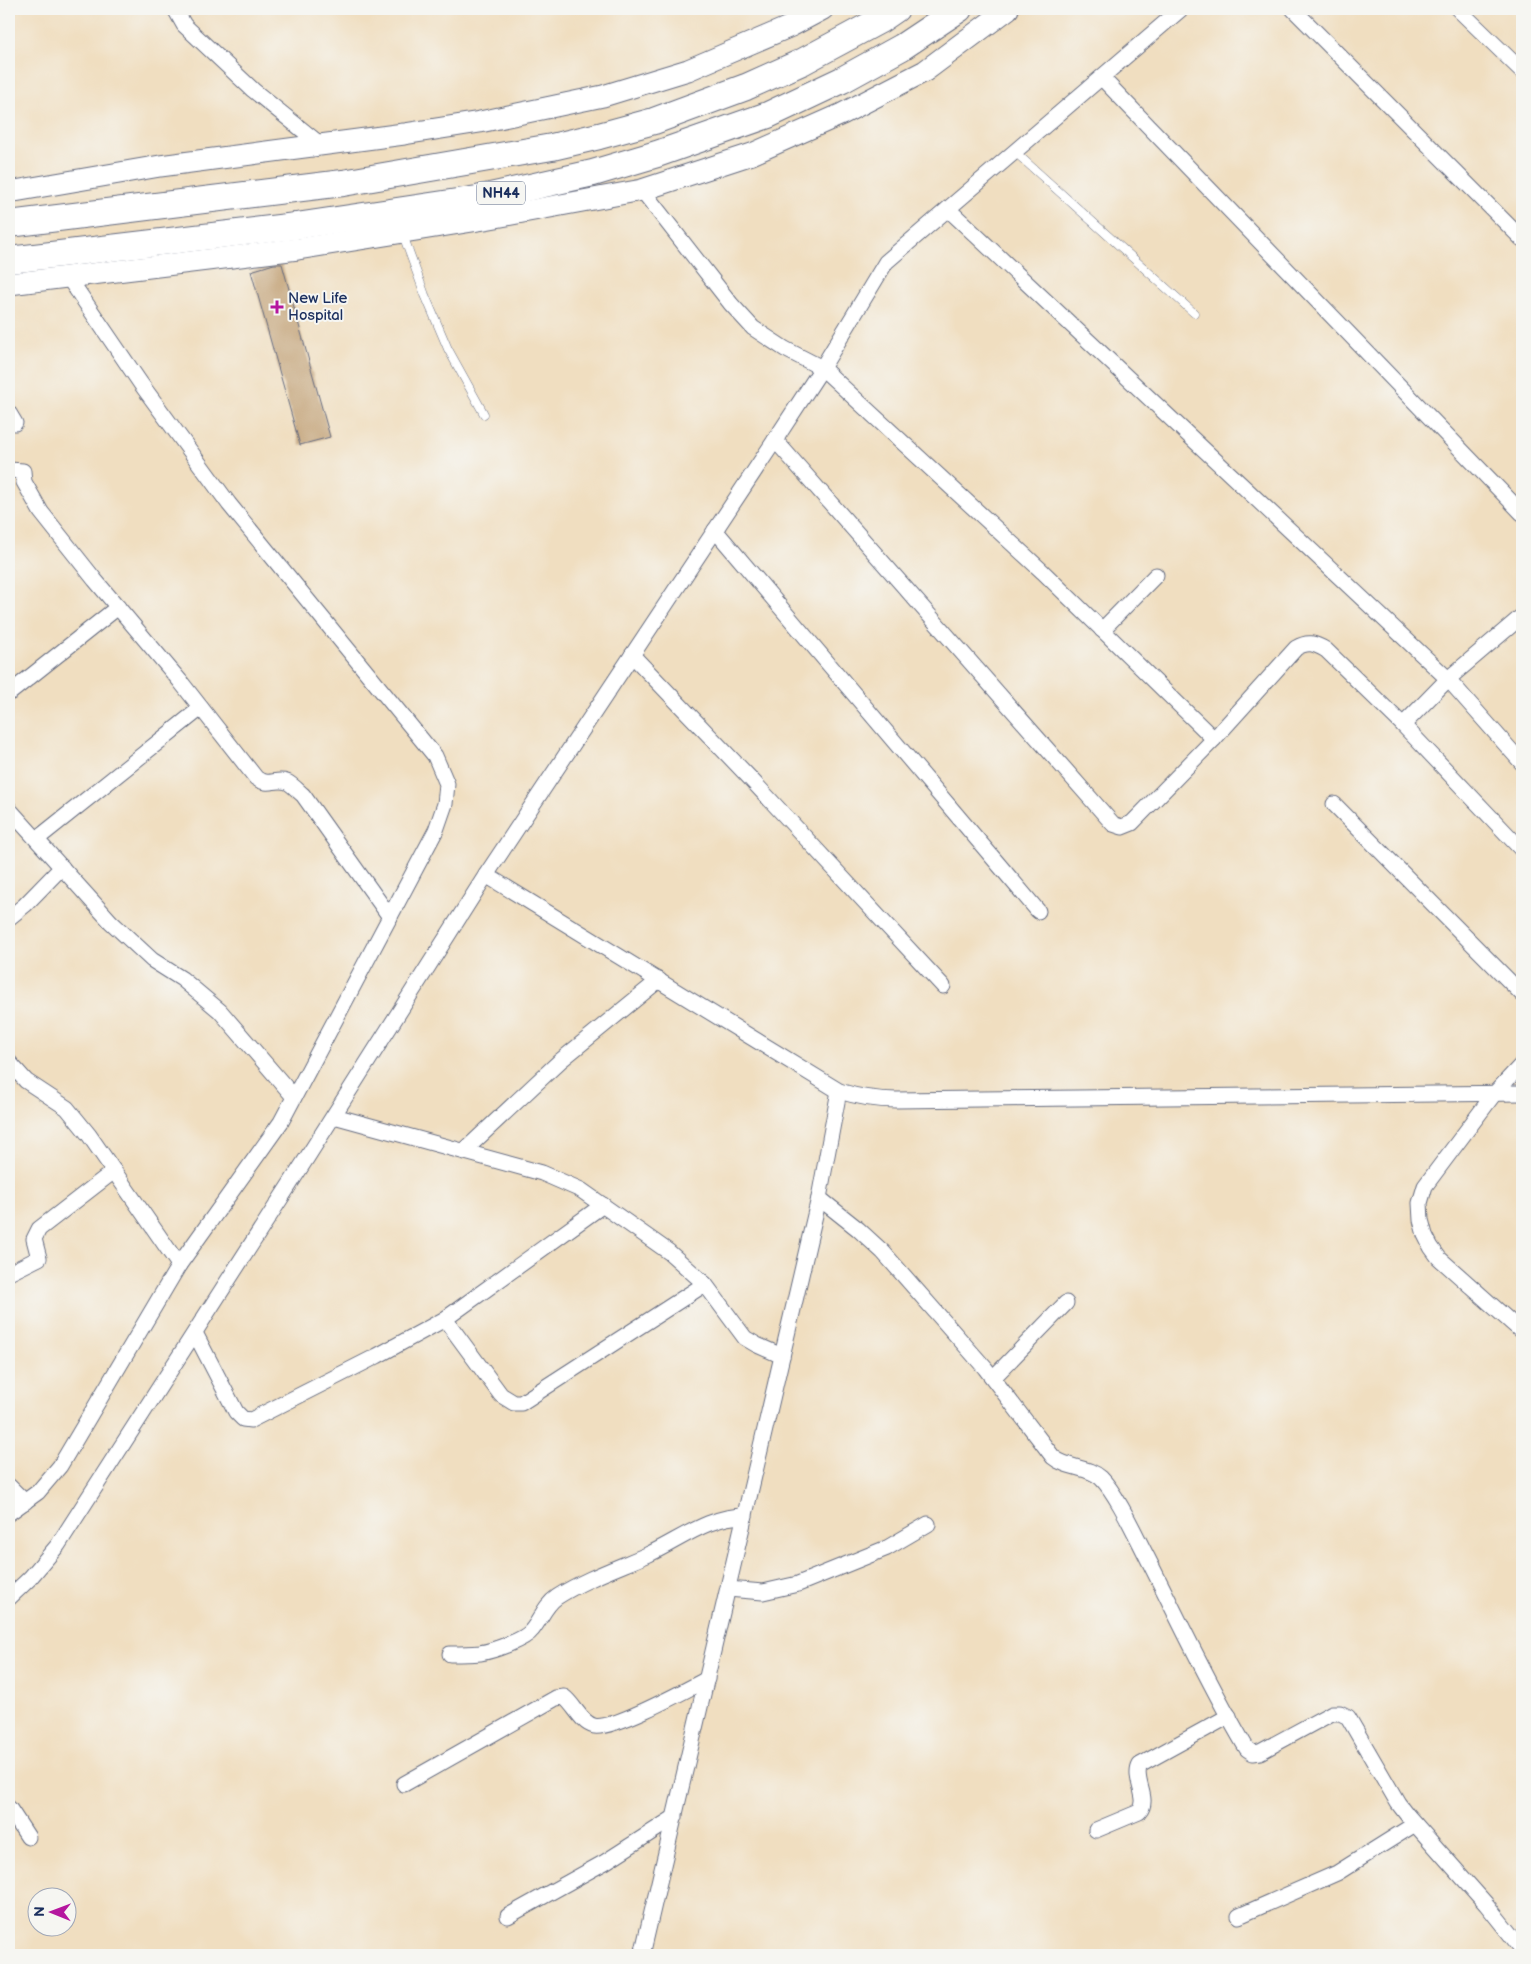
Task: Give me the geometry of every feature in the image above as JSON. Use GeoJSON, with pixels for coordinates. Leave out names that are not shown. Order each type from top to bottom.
{"type":"FeatureCollection","features":[{"type":"Feature","properties":{"kind":"highway","name":"NH44"},"geometry":{"type":"LineString","coordinates":[[9,224],[342,183],[571,143],[654,121],[746,87],[802,62],[880,20],[896,9]]}},
{"type":"Feature","properties":{"kind":"highway","name":"NH44"},"geometry":{"type":"LineString","coordinates":[[9,260],[306,224],[477,199],[593,173],[768,115],[842,80],[902,47],[959,9]]}},
{"type":"Feature","properties":{"kind":"street"},"geometry":{"type":"LineString","coordinates":[[176,9],[184,25],[253,90],[321,145]]}},
{"type":"Feature","properties":{"kind":"street"},"geometry":{"type":"LineString","coordinates":[[9,192],[160,166],[470,123],[603,96],[688,70],[791,26],[823,9]]}},
{"type":"Feature","properties":{"kind":"street"},"geometry":{"type":"LineString","coordinates":[[9,284],[298,249],[485,219],[642,190],[752,154],[842,114],[925,71],[1008,9]]}},
{"type":"Feature","properties":{"kind":"street"},"geometry":{"type":"LineString","coordinates":[[9,1598],[30,1578],[58,1545],[334,1116],[486,875],[775,440],[816,366],[886,262],[1181,9]]}},
{"type":"Feature","properties":{"kind":"street"},"geometry":{"type":"LineString","coordinates":[[1293,9],[1522,239]]}},
{"type":"Feature","properties":{"kind":"street"},"geometry":{"type":"LineString","coordinates":[[1458,9],[1522,71]]}},
{"type":"Feature","properties":{"kind":"street"},"geometry":{"type":"LineString","coordinates":[[1102,78],[1522,512]]}},
{"type":"Feature","properties":{"kind":"street"},"geometry":{"type":"LineString","coordinates":[[642,190],[731,304],[754,328],[785,349],[816,366],[1043,572],[1214,739]]}},
{"type":"Feature","properties":{"kind":"street"},"geometry":{"type":"LineString","coordinates":[[948,209],[1448,679],[1522,763]]}},
{"type":"Feature","properties":{"kind":"street"},"geometry":{"type":"LineString","coordinates":[[9,1513],[38,1492],[60,1466],[179,1264],[281,1122],[436,830],[445,804],[447,784],[435,756],[229,504],[140,384],[68,277]]}},
{"type":"Feature","properties":{"kind":"street"},"geometry":{"type":"LineString","coordinates":[[775,440],[1113,824],[1122,827],[1132,822],[1214,739],[1296,648],[1305,642],[1316,644],[1326,650],[1403,725],[1522,850]]}},
{"type":"Feature","properties":{"kind":"street"},"geometry":{"type":"LineString","coordinates":[[9,470],[23,471],[24,482],[41,512],[256,778],[267,783],[285,782],[292,785],[303,796],[390,917]]}},
{"type":"Feature","properties":{"kind":"street"},"geometry":{"type":"LineString","coordinates":[[716,530],[1038,911]]}},
{"type":"Feature","properties":{"kind":"street"},"geometry":{"type":"LineString","coordinates":[[1102,630],[1156,575]]}},
{"type":"Feature","properties":{"kind":"street"},"geometry":{"type":"LineString","coordinates":[[11,692],[118,607]]}},
{"type":"Feature","properties":{"kind":"street"},"geometry":{"type":"LineString","coordinates":[[1403,725],[1448,679],[1522,616]]}},
{"type":"Feature","properties":{"kind":"street"},"geometry":{"type":"LineString","coordinates":[[632,655],[748,776],[943,986]]}},
{"type":"Feature","properties":{"kind":"street"},"geometry":{"type":"LineString","coordinates":[[37,839],[201,708]]}},
{"type":"Feature","properties":{"kind":"street"},"geometry":{"type":"LineString","coordinates":[[1334,804],[1522,994]]}},
{"type":"Feature","properties":{"kind":"street"},"geometry":{"type":"LineString","coordinates":[[9,809],[111,922],[152,960],[182,979],[220,1011],[294,1097]]}},
{"type":"Feature","properties":{"kind":"street"},"geometry":{"type":"LineString","coordinates":[[9,918],[25,905],[62,867]]}},
{"type":"Feature","properties":{"kind":"street"},"geometry":{"type":"LineString","coordinates":[[486,875],[839,1091],[876,1100],[1522,1093]]}},
{"type":"Feature","properties":{"kind":"street"},"geometry":{"type":"LineString","coordinates":[[464,1151],[560,1061],[658,980]]}},
{"type":"Feature","properties":{"kind":"street"},"geometry":{"type":"LineString","coordinates":[[9,1062],[32,1086],[67,1108],[89,1135],[179,1264]]}},
{"type":"Feature","properties":{"kind":"street"},"geometry":{"type":"LineString","coordinates":[[1522,1064],[1494,1094],[1425,1186],[1420,1203],[1420,1220],[1425,1235],[1439,1258],[1522,1332]]}},
{"type":"Feature","properties":{"kind":"street"},"geometry":{"type":"LineString","coordinates":[[642,1955],[819,1198],[839,1091]]}},
{"type":"Feature","properties":{"kind":"street"},"geometry":{"type":"LineString","coordinates":[[334,1116],[542,1172],[581,1190],[669,1252],[705,1284],[745,1338],[782,1356]]}},
{"type":"Feature","properties":{"kind":"street"},"geometry":{"type":"LineString","coordinates":[[9,1273],[38,1258],[34,1239],[39,1229],[114,1171]]}},
{"type":"Feature","properties":{"kind":"street"},"geometry":{"type":"LineString","coordinates":[[819,1198],[883,1252],[993,1378],[1053,1457],[1058,1462],[1092,1472],[1108,1488],[1247,1749],[1253,1753],[1260,1752],[1332,1712],[1348,1717],[1398,1803],[1486,1904],[1522,1949]]}},
{"type":"Feature","properties":{"kind":"street"},"geometry":{"type":"LineString","coordinates":[[194,1333],[236,1412],[243,1419],[251,1420],[369,1361],[445,1319],[603,1205]]}},
{"type":"Feature","properties":{"kind":"street"},"geometry":{"type":"LineString","coordinates":[[445,1319],[501,1395],[514,1403],[521,1403],[705,1284]]}},
{"type":"Feature","properties":{"kind":"street"},"geometry":{"type":"LineString","coordinates":[[993,1378],[1066,1303]]}},
{"type":"Feature","properties":{"kind":"street"},"geometry":{"type":"LineString","coordinates":[[9,1486],[25,1502]]}},
{"type":"Feature","properties":{"kind":"street"},"geometry":{"type":"LineString","coordinates":[[450,1654],[482,1653],[521,1638],[531,1632],[546,1608],[555,1598],[576,1586],[649,1554],[704,1524],[732,1516],[745,1516]]}},
{"type":"Feature","properties":{"kind":"street"},"geometry":{"type":"LineString","coordinates":[[728,1589],[763,1592],[798,1584],[887,1548],[928,1524]]}},
{"type":"Feature","properties":{"kind":"street"},"geometry":{"type":"LineString","coordinates":[[404,1784],[556,1698],[564,1697],[569,1700],[587,1723],[594,1726],[603,1726],[672,1697],[707,1679]]}},
{"type":"Feature","properties":{"kind":"street"},"geometry":{"type":"LineString","coordinates":[[1096,1830],[1139,1812],[1142,1808],[1143,1802],[1138,1773],[1140,1765],[1229,1716]]}},
{"type":"Feature","properties":{"kind":"street"},"geometry":{"type":"LineString","coordinates":[[9,1808],[28,1837]]}},
{"type":"Feature","properties":{"kind":"street"},"geometry":{"type":"LineString","coordinates":[[508,1916],[605,1862],[675,1817]]}},
{"type":"Feature","properties":{"kind":"street"},"geometry":{"type":"LineString","coordinates":[[1239,1916],[1337,1873],[1415,1824]]}},
{"type":"Feature","properties":{"kind":"lane"},"geometry":{"type":"LineString","coordinates":[[1015,152],[1194,313]]}},
{"type":"Feature","properties":{"kind":"lane"},"geometry":{"type":"LineString","coordinates":[[402,233],[448,349],[484,414]]}},
{"type":"Feature","properties":{"kind":"building"},"geometry":{"type":"Polygon","coordinates":[[[274,264],[282,264],[330,437],[300,445],[251,271],[274,264]]]}},
{"type":"Feature","properties":{"kind":"place","name":"New Life Hospital"},"geometry":{"type":"Point","coordinates":[277,307]}}]}
